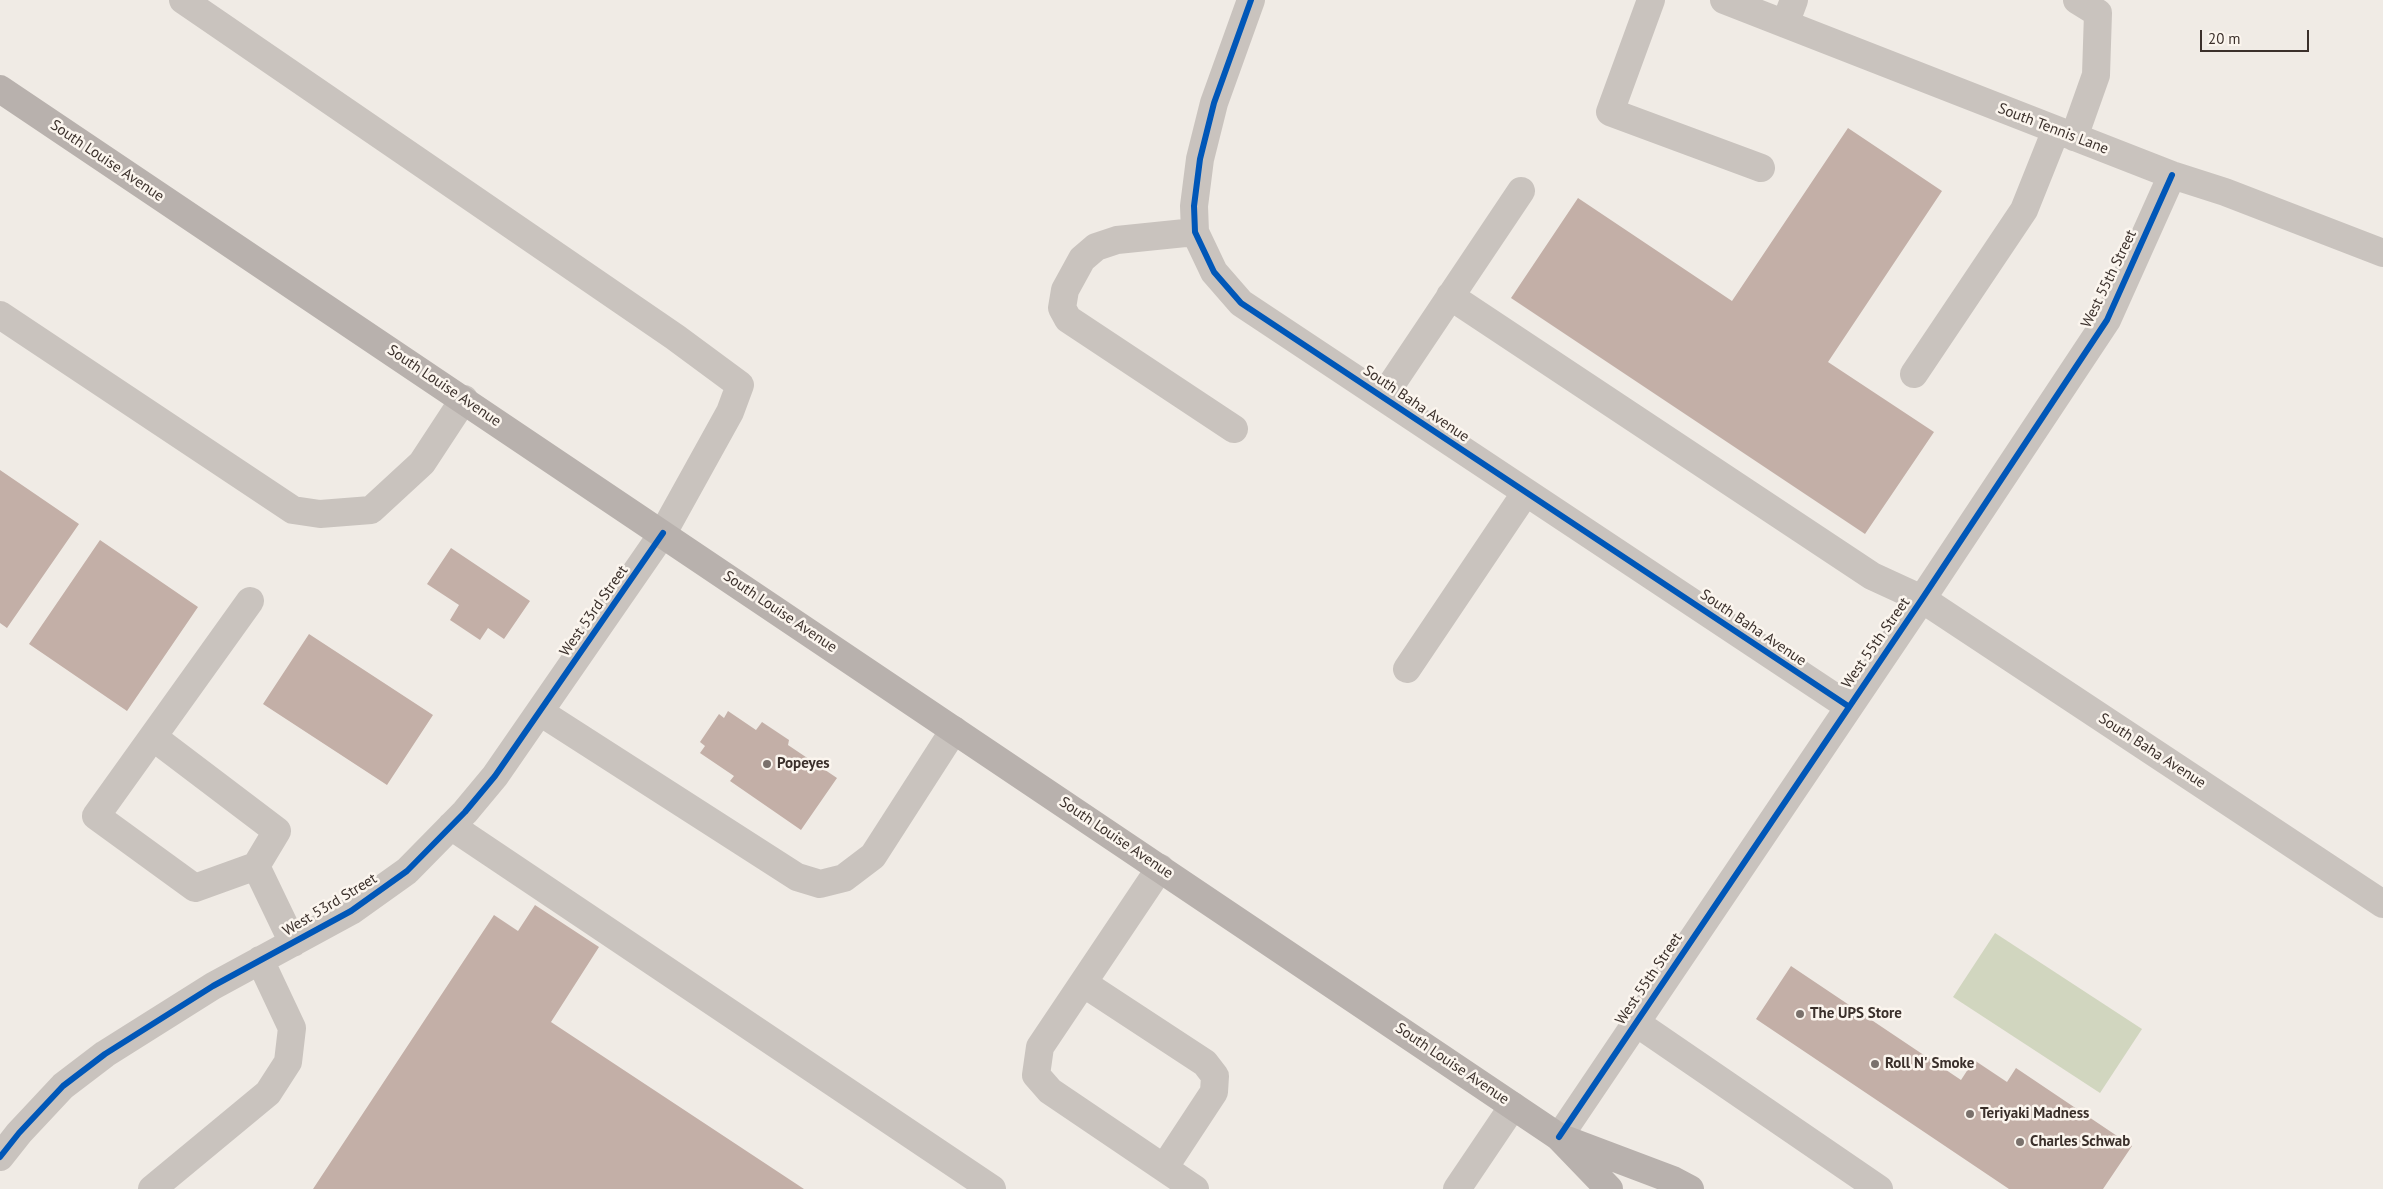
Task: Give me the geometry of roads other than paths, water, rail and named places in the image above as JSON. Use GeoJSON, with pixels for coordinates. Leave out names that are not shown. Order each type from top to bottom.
{"type":"FeatureCollection","features":[{"type":"Feature","properties":{"kind":"main road","name":"South Louise Avenue"},"geometry":{"type":"LineString","coordinates":[[0,89],[1558,1136],[1609,1189]]}},
{"type":"Feature","properties":{"kind":"main road","name":"South Louise Avenue"},"geometry":{"type":"LineString","coordinates":[[1558,1136],[1673,1180],[1690,1189]]}},
{"type":"Feature","properties":{"kind":"street","name":"West 53rd Street"},"geometry":{"type":"LineString","coordinates":[[0,1158],[19,1133],[62,1086],[114,1049],[212,986],[351,911],[407,871],[452,826],[495,776],[663,533],[730,412],[740,385],[675,337],[183,0]]}},
{"type":"Feature","properties":{"kind":"street","name":"South Baha Avenue"},"geometry":{"type":"LineString","coordinates":[[1251,0],[1214,103],[1200,159],[1194,206],[1195,232],[1214,272],[1241,303],[1848,706]]}},
{"type":"Feature","properties":{"kind":"street"},"geometry":{"type":"LineString","coordinates":[[1651,0],[1610,112],[1761,168]]}},
{"type":"Feature","properties":{"kind":"street","name":"South Tennis Lane"},"geometry":{"type":"LineString","coordinates":[[1724,0],[1789,12],[2065,133],[2172,175],[2225,192],[2383,253]]}},
{"type":"Feature","properties":{"kind":"street"},"geometry":{"type":"LineString","coordinates":[[1914,374],[2024,210],[2096,75],[2087,7]]}},
{"type":"Feature","properties":{"kind":"street","name":"West 55th Street"},"geometry":{"type":"LineString","coordinates":[[1558,1136],[1922,599],[2107,320],[2172,175]]}},
{"type":"Feature","properties":{"kind":"street"},"geometry":{"type":"LineString","coordinates":[[1383,397],[1521,191]]}},
{"type":"Feature","properties":{"kind":"street"},"geometry":{"type":"LineString","coordinates":[[1195,232],[1117,240],[1096,247],[1082,259],[1073,274],[1065,290],[1062,308],[1068,319],[1234,429]]}},
{"type":"Feature","properties":{"kind":"street","name":"South Baha Avenue"},"geometry":{"type":"LineString","coordinates":[[1450,296],[1872,576],[1922,599],[2383,904]]}},
{"type":"Feature","properties":{"kind":"street"},"geometry":{"type":"LineString","coordinates":[[0,315],[293,510],[320,514],[371,510],[422,463],[464,400]]}},
{"type":"Feature","properties":{"kind":"street"},"geometry":{"type":"LineString","coordinates":[[1407,669],[1526,492]]}},
{"type":"Feature","properties":{"kind":"street"},"geometry":{"type":"LineString","coordinates":[[154,737],[277,831],[256,866],[195,888],[96,816],[250,601]]}},
{"type":"Feature","properties":{"kind":"street"},"geometry":{"type":"LineString","coordinates":[[540,712],[797,877],[820,884],[844,878],[873,856],[954,730]]}},
{"type":"Feature","properties":{"kind":"street"},"geometry":{"type":"LineString","coordinates":[[452,826],[992,1189]]}},
{"type":"Feature","properties":{"kind":"street"},"geometry":{"type":"LineString","coordinates":[[256,866],[293,943]]}},
{"type":"Feature","properties":{"kind":"street"},"geometry":{"type":"LineString","coordinates":[[1160,868],[1040,1047],[1036,1075],[1050,1091],[1195,1189]]}},
{"type":"Feature","properties":{"kind":"street"},"geometry":{"type":"LineString","coordinates":[[152,1189],[268,1093],[288,1062],[292,1028],[260,960]]}},
{"type":"Feature","properties":{"kind":"street"},"geometry":{"type":"LineString","coordinates":[[1084,983],[1205,1063],[1215,1076],[1214,1092],[1164,1168]]}},
{"type":"Feature","properties":{"kind":"street"},"geometry":{"type":"LineString","coordinates":[[1635,1022],[1879,1189]]}},
{"type":"Feature","properties":{"kind":"street"},"geometry":{"type":"LineString","coordinates":[[1457,1189],[1513,1106]]}},
{"type":"Feature","properties":{"kind":"place","name":"Popeyes"},"geometry":{"type":"Point","coordinates":[767,764]}},
{"type":"Feature","properties":{"kind":"place","name":"The UPS Store"},"geometry":{"type":"Point","coordinates":[1800,1014]}},
{"type":"Feature","properties":{"kind":"place","name":"Roll N' Smoke"},"geometry":{"type":"Point","coordinates":[1875,1064]}},
{"type":"Feature","properties":{"kind":"place","name":"Teriyaki Madness"},"geometry":{"type":"Point","coordinates":[1970,1114]}},
{"type":"Feature","properties":{"kind":"place","name":"Charles Schwab"},"geometry":{"type":"Point","coordinates":[2020,1142]}}]}
